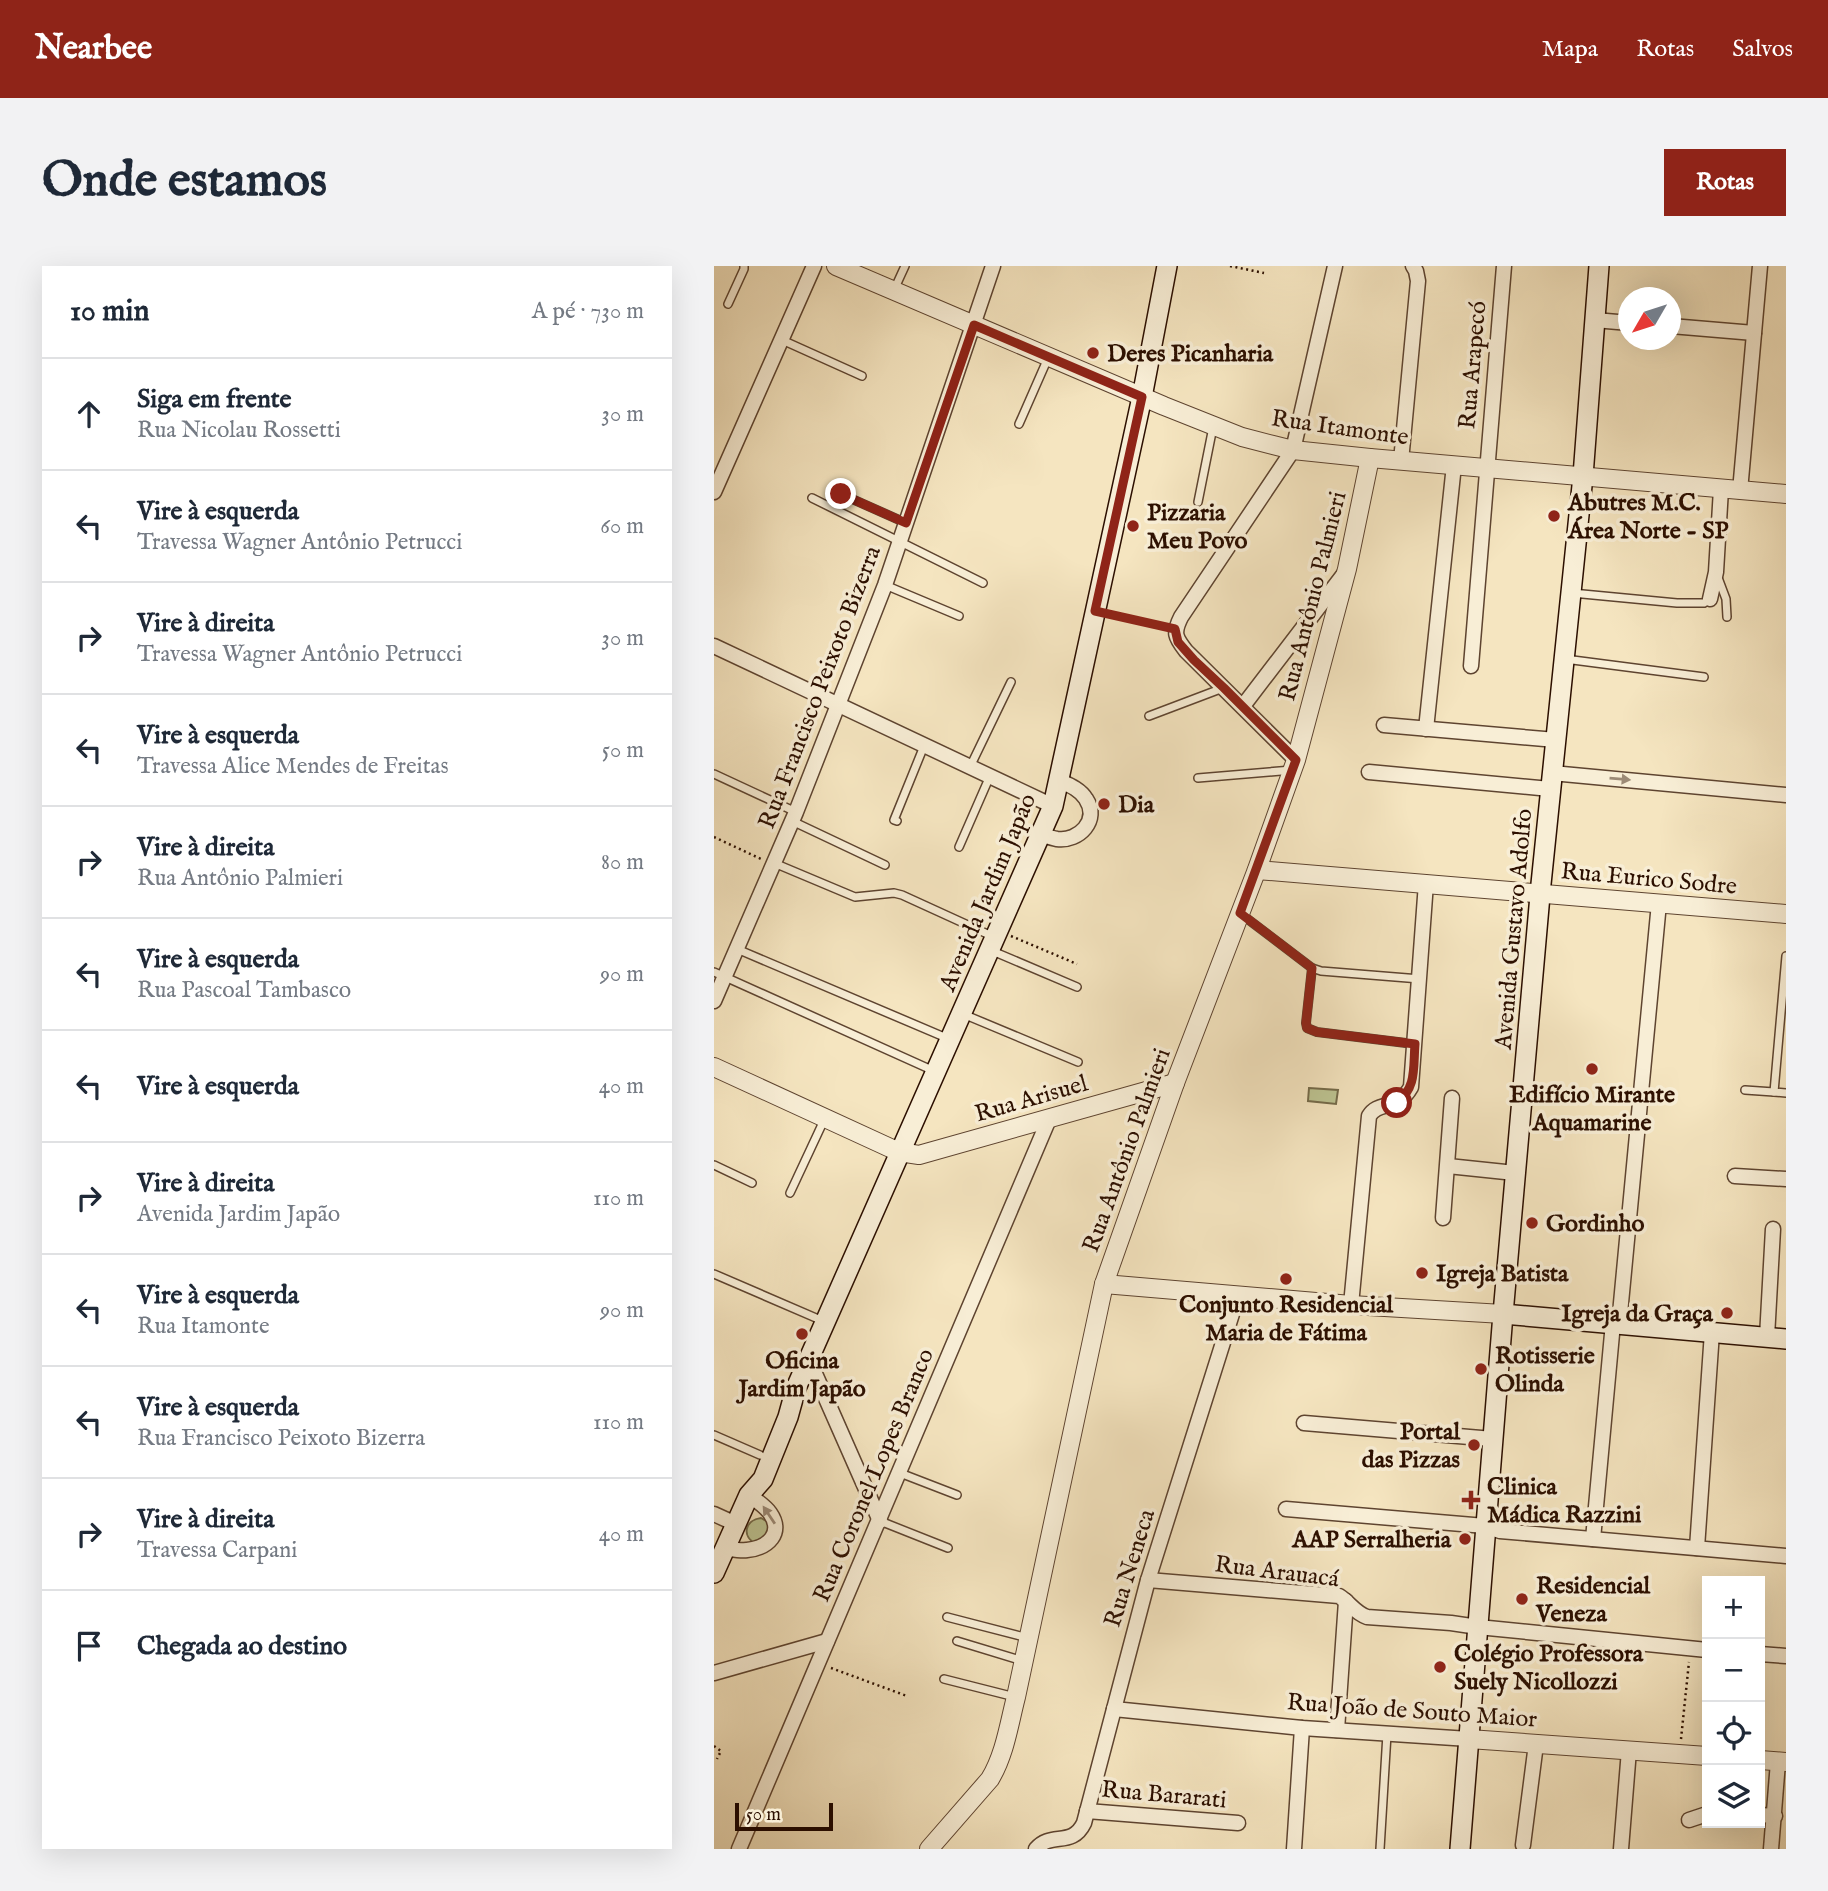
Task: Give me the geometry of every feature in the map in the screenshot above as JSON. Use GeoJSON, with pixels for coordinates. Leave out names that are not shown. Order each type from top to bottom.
{"type":"FeatureCollection","features":[{"type":"Feature","properties":{"kind":"main road","name":"Avenida Gustavo Adolfo"},"geometry":{"type":"LineString","coordinates":[[1460,1849],[1515,1173],[1540,892],[1583,476],[1599,266]]}},
{"type":"Feature","properties":{"kind":"main road","name":"Avenida Jardim Japão"},"geometry":{"type":"LineString","coordinates":[[714,1573],[749,1495],[753,1474],[779,1413],[796,1388],[809,1360],[1053,806],[1142,397],[1163,268]]}},
{"type":"Feature","properties":{"kind":"main road"},"geometry":{"type":"LineString","coordinates":[[1503,1314],[1776,1338]]}},
{"type":"Feature","properties":{"kind":"main road","name":"Avenida Jardim Japão"},"geometry":{"type":"LineString","coordinates":[[749,1495],[763,1479],[788,1417],[796,1388]]}},
{"type":"Feature","properties":{"kind":"street"},"geometry":{"type":"LineString","coordinates":[[715,485],[814,266]]}},
{"type":"Feature","properties":{"kind":"street","name":"Rua Itamonte"},"geometry":{"type":"LineString","coordinates":[[836,266],[1214,426],[1242,437],[1293,450],[1786,494]]}},
{"type":"Feature","properties":{"kind":"street","name":"Rua Francisco Peixoto Bizerra"},"geometry":{"type":"LineString","coordinates":[[714,1001],[719,975],[737,949],[774,863],[885,585],[993,266]]}},
{"type":"Feature","properties":{"kind":"street"},"geometry":{"type":"LineString","coordinates":[[1294,765],[1243,706],[1178,642],[1175,629],[1293,450],[1335,266]]}},
{"type":"Feature","properties":{"kind":"street"},"geometry":{"type":"LineString","coordinates":[[1401,461],[1418,281],[1413,266]]}},
{"type":"Feature","properties":{"kind":"street","name":"Rua Arapecó"},"geometry":{"type":"LineString","coordinates":[[1471,666],[1504,266]]}},
{"type":"Feature","properties":{"kind":"street"},"geometry":{"type":"LineString","coordinates":[[1741,491],[1760,266]]}},
{"type":"Feature","properties":{"kind":"street"},"geometry":{"type":"LineString","coordinates":[[1595,320],[1618,322]]}},
{"type":"Feature","properties":{"kind":"street"},"geometry":{"type":"LineString","coordinates":[[1681,327],[1754,333]]}},
{"type":"Feature","properties":{"kind":"street","name":"Rua Antônio Palmieri"},"geometry":{"type":"LineString","coordinates":[[929,1849],[990,1779],[997,1767],[1016,1697],[1104,1284],[1175,1083],[1257,870],[1294,765],[1347,569],[1370,458]]}},
{"type":"Feature","properties":{"kind":"street"},"geometry":{"type":"LineString","coordinates":[[1426,729],[1454,465]]}},
{"type":"Feature","properties":{"kind":"street"},"geometry":{"type":"LineString","coordinates":[[1710,599],[1716,572],[1721,489]]}},
{"type":"Feature","properties":{"kind":"street"},"geometry":{"type":"LineString","coordinates":[[1243,706],[1347,569]]}},
{"type":"Feature","properties":{"kind":"street"},"geometry":{"type":"LineString","coordinates":[[714,646],[1053,806]]}},
{"type":"Feature","properties":{"kind":"street"},"geometry":{"type":"LineString","coordinates":[[1384,725],[1556,740]]}},
{"type":"Feature","properties":{"kind":"street"},"geometry":{"type":"LineString","coordinates":[[1369,772],[1786,795]]}},
{"type":"Feature","properties":{"kind":"street"},"geometry":{"type":"LineString","coordinates":[[1040,834],[1065,839],[1084,830],[1090,821],[1088,801],[1072,786],[1058,780]]}},
{"type":"Feature","properties":{"kind":"street","name":"Rua Eurico Sodre"},"geometry":{"type":"LineString","coordinates":[[1257,870],[1786,914]]}},
{"type":"Feature","properties":{"kind":"street"},"geometry":{"type":"LineString","coordinates":[[1351,1305],[1369,1116],[1377,1108],[1397,1103],[1406,1096],[1411,1087],[1426,883]]}},
{"type":"Feature","properties":{"kind":"street"},"geometry":{"type":"LineString","coordinates":[[1592,1539],[1659,903]]}},
{"type":"Feature","properties":{"kind":"street"},"geometry":{"type":"LineString","coordinates":[[714,1067],[899,1152]]}},
{"type":"Feature","properties":{"kind":"street","name":"Rua Arisuel"},"geometry":{"type":"LineString","coordinates":[[899,1152],[919,1155],[1175,1083]]}},
{"type":"Feature","properties":{"kind":"street"},"geometry":{"type":"LineString","coordinates":[[1443,1218],[1452,1098]]}},
{"type":"Feature","properties":{"kind":"street","name":"Rua Coronel Lopes Branco"},"geometry":{"type":"LineString","coordinates":[[739,1849],[1049,1119]]}},
{"type":"Feature","properties":{"kind":"street"},"geometry":{"type":"LineString","coordinates":[[1448,1166],[1515,1173]]}},
{"type":"Feature","properties":{"kind":"street"},"geometry":{"type":"LineString","coordinates":[[1735,1176],[1786,1179]]}},
{"type":"Feature","properties":{"kind":"street"},"geometry":{"type":"LineString","coordinates":[[1773,1229],[1776,1338]]}},
{"type":"Feature","properties":{"kind":"street"},"geometry":{"type":"LineString","coordinates":[[1104,1284],[1351,1305],[1503,1314]]}},
{"type":"Feature","properties":{"kind":"street","name":"Rua Neneca"},"geometry":{"type":"LineString","coordinates":[[1036,1849],[1041,1843],[1074,1836],[1080,1830],[1087,1811],[1148,1580],[1238,1295]]}},
{"type":"Feature","properties":{"kind":"street"},"geometry":{"type":"LineString","coordinates":[[1697,1548],[1712,1332]]}},
{"type":"Feature","properties":{"kind":"street"},"geometry":{"type":"LineString","coordinates":[[809,1360],[880,1521]]}},
{"type":"Feature","properties":{"kind":"street"},"geometry":{"type":"LineString","coordinates":[[1304,1423],[1493,1440]]}},
{"type":"Feature","properties":{"kind":"street"},"geometry":{"type":"LineString","coordinates":[[725,1548],[746,1551],[756,1549],[772,1540],[776,1533],[771,1514],[749,1495]]}},
{"type":"Feature","properties":{"kind":"street"},"geometry":{"type":"LineString","coordinates":[[1286,1509],[1786,1556]]}},
{"type":"Feature","properties":{"kind":"street"},"geometry":{"type":"LineString","coordinates":[[714,1514],[736,1524]]}},
{"type":"Feature","properties":{"kind":"street","name":"Rua Arauacá"},"geometry":{"type":"LineString","coordinates":[[1148,1580],[1328,1594],[1339,1596],[1367,1618],[1451,1623],[1702,1650]]}},
{"type":"Feature","properties":{"kind":"street"},"geometry":{"type":"LineString","coordinates":[[1337,1730],[1346,1601]]}},
{"type":"Feature","properties":{"kind":"street"},"geometry":{"type":"LineString","coordinates":[[714,1673],[827,1641]]}},
{"type":"Feature","properties":{"kind":"street"},"geometry":{"type":"LineString","coordinates":[[1765,1654],[1786,1656]]}},
{"type":"Feature","properties":{"kind":"street","name":"Rua João de Souto Maior"},"geometry":{"type":"LineString","coordinates":[[1114,1709],[1302,1728],[1702,1756]]}},
{"type":"Feature","properties":{"kind":"street"},"geometry":{"type":"LineString","coordinates":[[1294,1849],[1302,1728]]}},
{"type":"Feature","properties":{"kind":"street"},"geometry":{"type":"LineString","coordinates":[[1523,1845],[1536,1744]]}},
{"type":"Feature","properties":{"kind":"street"},"geometry":{"type":"LineString","coordinates":[[1620,1849],[1629,1749]]}},
{"type":"Feature","properties":{"kind":"street"},"geometry":{"type":"LineString","coordinates":[[1771,1849],[1767,1815],[1782,1762]]}},
{"type":"Feature","properties":{"kind":"street","name":"Rua Bararati"},"geometry":{"type":"LineString","coordinates":[[1087,1811],[1238,1823]]}},
{"type":"Feature","properties":{"kind":"street"},"geometry":{"type":"LineString","coordinates":[[1689,1820],[1702,1816]]}},
{"type":"Feature","properties":{"kind":"lane"},"geometry":{"type":"LineString","coordinates":[[728,304],[744,266]]}},
{"type":"Feature","properties":{"kind":"lane"},"geometry":{"type":"LineString","coordinates":[[894,291],[905,266]]}},
{"type":"Feature","properties":{"kind":"lane"},"geometry":{"type":"LineString","coordinates":[[782,340],[862,376]]}},
{"type":"Feature","properties":{"kind":"lane"},"geometry":{"type":"LineString","coordinates":[[1019,424],[1048,358]]}},
{"type":"Feature","properties":{"kind":"lane"},"geometry":{"type":"LineString","coordinates":[[1198,502],[1214,426]]}},
{"type":"Feature","properties":{"kind":"lane"},"geometry":{"type":"LineString","coordinates":[[841,494],[906,523]]}},
{"type":"Feature","properties":{"kind":"lane"},"geometry":{"type":"LineString","coordinates":[[812,498],[983,583]]}},
{"type":"Feature","properties":{"kind":"lane"},"geometry":{"type":"LineString","coordinates":[[1716,572],[1726,599],[1727,617]]}},
{"type":"Feature","properties":{"kind":"lane"},"geometry":{"type":"LineString","coordinates":[[885,585],[959,616]]}},
{"type":"Feature","properties":{"kind":"lane"},"geometry":{"type":"LineString","coordinates":[[1572,593],[1677,603],[1704,603],[1710,599]]}},
{"type":"Feature","properties":{"kind":"lane"},"geometry":{"type":"LineString","coordinates":[[1564,659],[1704,677]]}},
{"type":"Feature","properties":{"kind":"lane"},"geometry":{"type":"LineString","coordinates":[[970,767],[1011,682]]}},
{"type":"Feature","properties":{"kind":"lane"},"geometry":{"type":"LineString","coordinates":[[1149,716],[1224,688]]}},
{"type":"Feature","properties":{"kind":"lane"},"geometry":{"type":"LineString","coordinates":[[897,821],[894,820],[924,745]]}},
{"type":"Feature","properties":{"kind":"lane"},"geometry":{"type":"LineString","coordinates":[[1198,778],[1294,765]]}},
{"type":"Feature","properties":{"kind":"lane"},"geometry":{"type":"LineString","coordinates":[[714,774],[885,865]]}},
{"type":"Feature","properties":{"kind":"lane"},"geometry":{"type":"LineString","coordinates":[[959,846],[990,776]]}},
{"type":"Feature","properties":{"kind":"lane"},"geometry":{"type":"LineString","coordinates":[[774,863],[855,897],[894,893],[902,895],[994,939],[1077,987]]}},
{"type":"Feature","properties":{"kind":"lane"},"geometry":{"type":"LineString","coordinates":[[1240,913],[1312,968],[1420,979]]}},
{"type":"Feature","properties":{"kind":"lane"},"geometry":{"type":"LineString","coordinates":[[737,949],[950,1040]]}},
{"type":"Feature","properties":{"kind":"lane"},"geometry":{"type":"LineString","coordinates":[[1774,1092],[1786,956]]}},
{"type":"Feature","properties":{"kind":"lane"},"geometry":{"type":"LineString","coordinates":[[1312,968],[1307,1028],[1317,1032],[1415,1044]]}},
{"type":"Feature","properties":{"kind":"lane"},"geometry":{"type":"LineString","coordinates":[[719,975],[935,1072]]}},
{"type":"Feature","properties":{"kind":"lane"},"geometry":{"type":"LineString","coordinates":[[962,1014],[1078,1062]]}},
{"type":"Feature","properties":{"kind":"lane"},"geometry":{"type":"LineString","coordinates":[[1745,1090],[1786,1093]]}},
{"type":"Feature","properties":{"kind":"lane"},"geometry":{"type":"LineString","coordinates":[[790,1192],[825,1118]]}},
{"type":"Feature","properties":{"kind":"lane"},"geometry":{"type":"LineString","coordinates":[[714,1165],[752,1183]]}},
{"type":"Feature","properties":{"kind":"lane"},"geometry":{"type":"LineString","coordinates":[[714,1274],[825,1322]]}},
{"type":"Feature","properties":{"kind":"lane"},"geometry":{"type":"LineString","coordinates":[[714,1435],[761,1455]]}},
{"type":"Feature","properties":{"kind":"lane"},"geometry":{"type":"LineString","coordinates":[[900,1474],[957,1495]]}},
{"type":"Feature","properties":{"kind":"lane"},"geometry":{"type":"LineString","coordinates":[[880,1521],[948,1548]]}},
{"type":"Feature","properties":{"kind":"lane"},"geometry":{"type":"LineString","coordinates":[[947,1617],[1028,1638]]}},
{"type":"Feature","properties":{"kind":"lane"},"geometry":{"type":"LineString","coordinates":[[957,1641],[1023,1661]]}},
{"type":"Feature","properties":{"kind":"lane"},"geometry":{"type":"LineString","coordinates":[[944,1678],[1016,1697]]}},
{"type":"Feature","properties":{"kind":"lane"},"geometry":{"type":"LineString","coordinates":[[1380,1849],[1387,1734]]}},
{"type":"Feature","properties":{"kind":"path"},"geometry":{"type":"LineString","coordinates":[[1230,266],[1264,273]]}},
{"type":"Feature","properties":{"kind":"path"},"geometry":{"type":"LineString","coordinates":[[1095,611],[1175,629]]}},
{"type":"Feature","properties":{"kind":"path"},"geometry":{"type":"LineString","coordinates":[[714,837],[774,863]]}},
{"type":"Feature","properties":{"kind":"path"},"geometry":{"type":"LineString","coordinates":[[994,939],[1077,964]]}},
{"type":"Feature","properties":{"kind":"path"},"geometry":{"type":"LineString","coordinates":[[1680,1754],[1690,1649]]}},
{"type":"Feature","properties":{"kind":"path"},"geometry":{"type":"LineString","coordinates":[[819,1663],[906,1696]]}},
{"type":"Feature","properties":{"kind":"path"},"geometry":{"type":"LineString","coordinates":[[714,1746],[721,1751],[717,1759]]}},
{"type":"Feature","properties":{"kind":"green space"},"geometry":{"type":"Polygon","coordinates":[[[1309,1088],[1338,1090],[1336,1104],[1308,1101],[1309,1088]]]}},
{"type":"Feature","properties":{"kind":"green space"},"geometry":{"type":"Polygon","coordinates":[[[761,1518],[768,1522],[771,1533],[756,1544],[748,1537],[747,1529],[751,1522],[761,1518]]]}},
{"type":"Feature","properties":{"kind":"place","name":"Deres Picanharia"},"geometry":{"type":"Point","coordinates":[1093,353]}},
{"type":"Feature","properties":{"kind":"place","name":"Abutres M.C. Área Norte - SP"},"geometry":{"type":"Point","coordinates":[1554,516]}},
{"type":"Feature","properties":{"kind":"place","name":"Pizzaria Meu Povo"},"geometry":{"type":"Point","coordinates":[1133,526]}},
{"type":"Feature","properties":{"kind":"place","name":"Dia"},"geometry":{"type":"Point","coordinates":[1104,804]}},
{"type":"Feature","properties":{"kind":"place","name":"Edifício Mirante Aquamarine"},"geometry":{"type":"Point","coordinates":[1592,1069]}},
{"type":"Feature","properties":{"kind":"place","name":"Gordinho"},"geometry":{"type":"Point","coordinates":[1532,1223]}},
{"type":"Feature","properties":{"kind":"place","name":"Igreja Batista"},"geometry":{"type":"Point","coordinates":[1422,1273]}},
{"type":"Feature","properties":{"kind":"place","name":"Conjunto Residencial Maria de Fátima"},"geometry":{"type":"Point","coordinates":[1286,1279]}},
{"type":"Feature","properties":{"kind":"place","name":"Igreja da Graça"},"geometry":{"type":"Point","coordinates":[1727,1313]}},
{"type":"Feature","properties":{"kind":"place","name":"Oficina Jardim Japão"},"geometry":{"type":"Point","coordinates":[802,1334]}},
{"type":"Feature","properties":{"kind":"place","name":"Rotisserie Olinda"},"geometry":{"type":"Point","coordinates":[1481,1369]}},
{"type":"Feature","properties":{"kind":"place","name":"Portal das Pizzas"},"geometry":{"type":"Point","coordinates":[1474,1445]}},
{"type":"Feature","properties":{"kind":"place","name":"Clinica Mádica Razzini"},"geometry":{"type":"Point","coordinates":[1471,1500]}},
{"type":"Feature","properties":{"kind":"place","name":"AAP Serralheria"},"geometry":{"type":"Point","coordinates":[1465,1539]}},
{"type":"Feature","properties":{"kind":"place","name":"Residencial Veneza"},"geometry":{"type":"Point","coordinates":[1522,1599]}},
{"type":"Feature","properties":{"kind":"place","name":"Colégio Professora Suely Nicollozzi"},"geometry":{"type":"Point","coordinates":[1440,1667]}},
{"type":"Feature","properties":{"kind":"route"},"geometry":{"type":"LineString","coordinates":[[841,494],[906,523],[974,325],[1142,397],[1095,611],[1175,629],[1178,642],[1194,660],[1296,760],[1240,913],[1312,968],[1307,1028],[1317,1032],[1415,1044],[1411,1087],[1406,1096],[1397,1103]]}}]}
